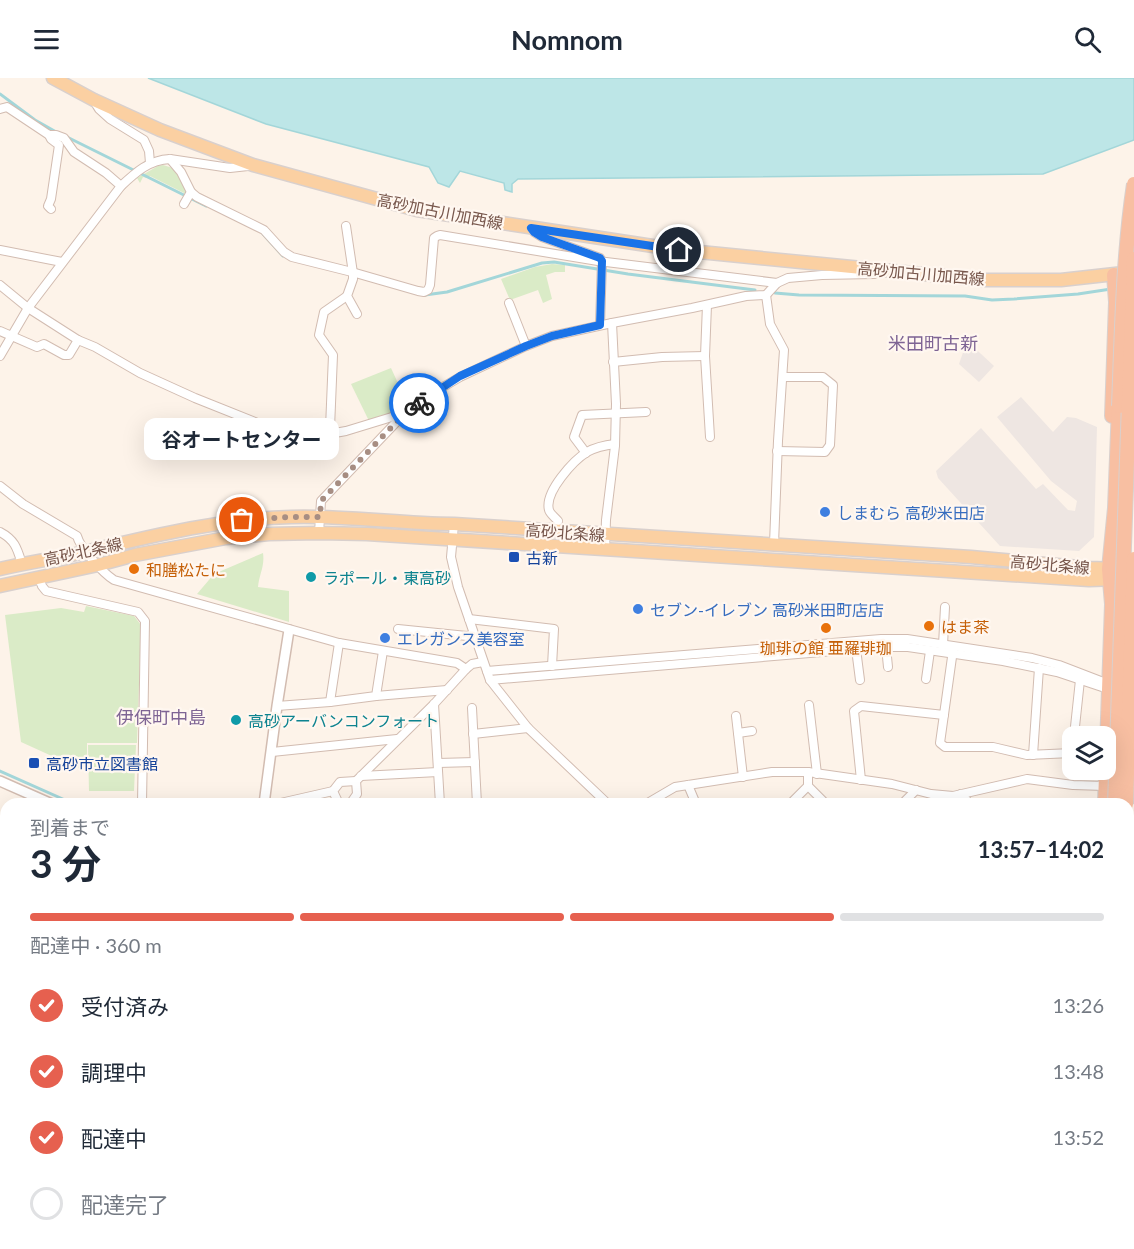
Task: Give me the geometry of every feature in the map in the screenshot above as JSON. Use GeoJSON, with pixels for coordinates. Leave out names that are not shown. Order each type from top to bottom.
{"type":"FeatureCollection","features":[{"type":"Feature","properties":{"kind":"highway"},"geometry":{"type":"LineString","coordinates":[[1110,553],[1115,508],[1124,275],[1134,184]]}},
{"type":"Feature","properties":{"kind":"highway"},"geometry":{"type":"LineString","coordinates":[[1115,798],[1134,259]]}},
{"type":"Feature","properties":{"kind":"highway"},"geometry":{"type":"LineString","coordinates":[[1107,726],[1112,604],[1108,534],[1116,302],[1114,275]]}},
{"type":"Feature","properties":{"kind":"highway"},"geometry":{"type":"LineString","coordinates":[[1126,798],[1134,559]]}},
{"type":"Feature","properties":{"kind":"highway"},"geometry":{"type":"LineString","coordinates":[[1105,780],[1105,798]]}},
{"type":"Feature","properties":{"kind":"main road","name":"高砂加古川加西線"},"geometry":{"type":"LineString","coordinates":[[53,78],[94,100],[160,130],[253,165],[417,210],[679,250],[984,280],[1061,280],[1134,272]]}},
{"type":"Feature","properties":{"kind":"main road","name":"高砂北条線"},"geometry":{"type":"LineString","coordinates":[[0,569],[214,524],[268,518],[320,517],[971,557],[1110,574],[1134,580]]}},
{"type":"Feature","properties":{"kind":"main road","name":"高砂北条線"},"geometry":{"type":"LineString","coordinates":[[0,586],[135,555],[226,538],[319,533],[367,534],[1077,579],[1134,570]]}},
{"type":"Feature","properties":{"kind":"street"},"geometry":{"type":"LineString","coordinates":[[94,100],[99,109],[110,119],[144,140],[149,151],[150,163]]}},
{"type":"Feature","properties":{"kind":"street"},"geometry":{"type":"LineString","coordinates":[[0,109],[7,107],[49,135],[59,145],[106,173],[121,186]]}},
{"type":"Feature","properties":{"kind":"street"},"geometry":{"type":"LineString","coordinates":[[49,135],[64,138],[74,152]]}},
{"type":"Feature","properties":{"kind":"street"},"geometry":{"type":"LineString","coordinates":[[51,209],[48,206],[51,200],[59,145]]}},
{"type":"Feature","properties":{"kind":"street"},"geometry":{"type":"LineString","coordinates":[[170,159],[181,172],[187,198],[197,197],[264,230],[284,252],[292,257],[418,291],[424,292],[430,285],[434,238],[440,235],[602,261],[777,283]]}},
{"type":"Feature","properties":{"kind":"street"},"geometry":{"type":"LineString","coordinates":[[0,356],[28,308],[62,262],[121,186],[141,169],[150,163],[170,159],[230,168],[253,165]]}},
{"type":"Feature","properties":{"kind":"street"},"geometry":{"type":"LineString","coordinates":[[332,434],[330,428],[333,355],[319,335],[324,312],[347,296],[353,275],[346,226]]}},
{"type":"Feature","properties":{"kind":"street"},"geometry":{"type":"LineString","coordinates":[[531,228],[542,237],[600,258],[602,261],[600,325]]}},
{"type":"Feature","properties":{"kind":"street"},"geometry":{"type":"LineString","coordinates":[[0,250],[62,262]]}},
{"type":"Feature","properties":{"kind":"street"},"geometry":{"type":"LineString","coordinates":[[319,533],[321,501],[405,413],[460,376],[526,346],[552,336],[612,322],[746,296],[766,295],[777,283],[788,278],[916,273]]}},
{"type":"Feature","properties":{"kind":"street"},"geometry":{"type":"LineString","coordinates":[[0,285],[28,308],[78,340],[95,347],[140,373],[295,438],[301,439],[346,431],[405,413]]}},
{"type":"Feature","properties":{"kind":"street"},"geometry":{"type":"LineString","coordinates":[[766,295],[770,324],[784,350],[774,544]]}},
{"type":"Feature","properties":{"kind":"street"},"geometry":{"type":"LineString","coordinates":[[347,296],[357,314]]}},
{"type":"Feature","properties":{"kind":"street"},"geometry":{"type":"LineString","coordinates":[[509,303],[526,346]]}},
{"type":"Feature","properties":{"kind":"street"},"geometry":{"type":"LineString","coordinates":[[707,304],[705,356],[710,437]]}},
{"type":"Feature","properties":{"kind":"street"},"geometry":{"type":"LineString","coordinates":[[605,549],[615,444],[612,322]]}},
{"type":"Feature","properties":{"kind":"street"},"geometry":{"type":"LineString","coordinates":[[0,331],[37,347],[44,344],[64,355],[69,355],[78,340]]}},
{"type":"Feature","properties":{"kind":"street"},"geometry":{"type":"LineString","coordinates":[[613,362],[662,357],[705,356]]}},
{"type":"Feature","properties":{"kind":"street"},"geometry":{"type":"LineString","coordinates":[[777,451],[825,452],[830,445],[833,386],[823,376],[783,377]]}},
{"type":"Feature","properties":{"kind":"street"},"geometry":{"type":"LineString","coordinates":[[586,453],[574,437],[582,415],[646,412]]}},
{"type":"Feature","properties":{"kind":"street"},"geometry":{"type":"LineString","coordinates":[[558,521],[548,508],[555,488],[564,473],[586,453],[599,447],[615,444]]}},
{"type":"Feature","properties":{"kind":"street"},"geometry":{"type":"LineString","coordinates":[[0,486],[22,504],[77,536],[79,543],[104,573],[114,580],[339,644],[457,663],[466,669]]}},
{"type":"Feature","properties":{"kind":"street"},"geometry":{"type":"LineString","coordinates":[[454,524],[451,558],[458,587],[488,675],[528,728],[602,798]]}},
{"type":"Feature","properties":{"kind":"street"},"geometry":{"type":"LineString","coordinates":[[0,532],[8,536],[15,544],[22,564]]}},
{"type":"Feature","properties":{"kind":"street"},"geometry":{"type":"LineString","coordinates":[[39,578],[46,591],[138,612],[145,621],[142,798]]}},
{"type":"Feature","properties":{"kind":"street"},"geometry":{"type":"LineString","coordinates":[[943,645],[945,607]]}},
{"type":"Feature","properties":{"kind":"street"},"geometry":{"type":"LineString","coordinates":[[469,619],[554,629],[552,666]]}},
{"type":"Feature","properties":{"kind":"street"},"geometry":{"type":"LineString","coordinates":[[398,629],[467,636],[474,634]]}},
{"type":"Feature","properties":{"kind":"street"},"geometry":{"type":"LineString","coordinates":[[265,798],[289,630]]}},
{"type":"Feature","properties":{"kind":"street"},"geometry":{"type":"LineString","coordinates":[[488,675],[881,639],[907,639],[943,645],[953,650],[1057,672],[1134,693]]}},
{"type":"Feature","properties":{"kind":"street"},"geometry":{"type":"LineString","coordinates":[[330,702],[339,644]]}},
{"type":"Feature","properties":{"kind":"street"},"geometry":{"type":"LineString","coordinates":[[670,660],[886,647],[1014,655],[1059,665],[1134,700]]}},
{"type":"Feature","properties":{"kind":"street"},"geometry":{"type":"LineString","coordinates":[[886,647],[888,667]]}},
{"type":"Feature","properties":{"kind":"street"},"geometry":{"type":"LineString","coordinates":[[855,649],[860,680]]}},
{"type":"Feature","properties":{"kind":"street"},"geometry":{"type":"LineString","coordinates":[[953,650],[940,743],[945,747],[993,747],[1027,755],[1062,753]]}},
{"type":"Feature","properties":{"kind":"street"},"geometry":{"type":"LineString","coordinates":[[376,696],[383,651]]}},
{"type":"Feature","properties":{"kind":"street"},"geometry":{"type":"LineString","coordinates":[[926,679],[930,651]]}},
{"type":"Feature","properties":{"kind":"street"},"geometry":{"type":"LineString","coordinates":[[354,798],[357,794],[358,779],[466,669],[472,664],[483,662]]}},
{"type":"Feature","properties":{"kind":"street"},"geometry":{"type":"LineString","coordinates":[[488,675],[552,666],[586,667]]}},
{"type":"Feature","properties":{"kind":"street"},"geometry":{"type":"LineString","coordinates":[[1033,754],[1039,668]]}},
{"type":"Feature","properties":{"kind":"street"},"geometry":{"type":"LineString","coordinates":[[1075,726],[1080,680]]}},
{"type":"Feature","properties":{"kind":"street"},"geometry":{"type":"LineString","coordinates":[[277,706],[447,690]]}},
{"type":"Feature","properties":{"kind":"street"},"geometry":{"type":"LineString","coordinates":[[434,704],[440,798]]}},
{"type":"Feature","properties":{"kind":"street"},"geometry":{"type":"LineString","coordinates":[[809,705],[818,774]]}},
{"type":"Feature","properties":{"kind":"street"},"geometry":{"type":"LineString","coordinates":[[861,780],[854,711],[861,706],[944,715]]}},
{"type":"Feature","properties":{"kind":"street"},"geometry":{"type":"LineString","coordinates":[[472,708],[477,798]]}},
{"type":"Feature","properties":{"kind":"street"},"geometry":{"type":"LineString","coordinates":[[736,716],[743,777]]}},
{"type":"Feature","properties":{"kind":"street"},"geometry":{"type":"LineString","coordinates":[[473,734],[528,728]]}},
{"type":"Feature","properties":{"kind":"street"},"geometry":{"type":"LineString","coordinates":[[738,733],[753,730]]}},
{"type":"Feature","properties":{"kind":"street"},"geometry":{"type":"LineString","coordinates":[[272,752],[398,739]]}},
{"type":"Feature","properties":{"kind":"street"},"geometry":{"type":"LineString","coordinates":[[302,798],[333,791],[340,782],[475,762]]}},
{"type":"Feature","properties":{"kind":"street"},"geometry":{"type":"LineString","coordinates":[[656,798],[675,787],[771,772],[808,772],[892,784],[931,794],[957,795],[1027,779],[1073,785],[1105,786]]}},
{"type":"Feature","properties":{"kind":"street"},"geometry":{"type":"LineString","coordinates":[[796,798],[808,786],[808,772]]}},
{"type":"Feature","properties":{"kind":"street"},"geometry":{"type":"LineString","coordinates":[[0,781],[38,798]]}},
{"type":"Feature","properties":{"kind":"street"},"geometry":{"type":"LineString","coordinates":[[688,785],[693,798]]}},
{"type":"Feature","properties":{"kind":"street"},"geometry":{"type":"LineString","coordinates":[[808,786],[820,798]]}},
{"type":"Feature","properties":{"kind":"street"},"geometry":{"type":"LineString","coordinates":[[908,798],[916,790]]}},
{"type":"Feature","properties":{"kind":"street"},"geometry":{"type":"LineString","coordinates":[[333,791],[336,798]]}},
{"type":"Feature","properties":{"kind":"street"},"geometry":{"type":"LineString","coordinates":[[953,798],[957,795]]}},
{"type":"Feature","properties":{"kind":"street"},"geometry":{"type":"LineString","coordinates":[[957,795],[961,798]]}},
{"type":"Feature","properties":{"kind":"shaded area"},"geometry":{"type":"Polygon","coordinates":[[[967,341],[994,366],[979,382],[959,364],[967,341]]]}},
{"type":"Feature","properties":{"kind":"shaded area"},"geometry":{"type":"Polygon","coordinates":[[[1021,397],[1053,432],[1067,417],[1076,418],[1097,427],[1094,537],[1079,551],[1000,546],[938,478],[936,471],[981,428],[1036,489],[1043,484],[1068,510],[1075,511],[1077,501],[1051,481],[997,417],[1021,397]]]}},
{"type":"Feature","properties":{"kind":"green space"},"geometry":{"type":"Polygon","coordinates":[[[163,165],[176,169],[187,190],[186,194],[150,176],[143,177],[140,183],[137,178],[163,165]]]}},
{"type":"Feature","properties":{"kind":"green space"},"geometry":{"type":"Polygon","coordinates":[[[552,264],[565,265],[565,272],[546,275],[552,299],[543,303],[538,290],[510,300],[501,279],[535,267],[552,264]]]}},
{"type":"Feature","properties":{"kind":"green space"},"geometry":{"type":"Polygon","coordinates":[[[391,368],[408,405],[403,410],[370,423],[351,384],[391,368]]]}},
{"type":"Feature","properties":{"kind":"green space"},"geometry":{"type":"Polygon","coordinates":[[[263,553],[258,587],[289,591],[289,622],[197,594],[214,574],[263,553]]]}},
{"type":"Feature","properties":{"kind":"green space"},"geometry":{"type":"Polygon","coordinates":[[[86,606],[134,616],[141,625],[137,743],[87,743],[87,772],[21,742],[5,615],[61,608],[84,612],[86,606]]]}},
{"type":"Feature","properties":{"kind":"green space"},"geometry":{"type":"Polygon","coordinates":[[[88,745],[136,745],[134,791],[89,791],[88,745]]]}},
{"type":"Feature","properties":{"kind":"water"},"geometry":{"type":"Polygon","coordinates":[[[148,78],[1134,78],[1134,140],[1043,174],[518,179],[512,184],[512,192],[505,190],[504,183],[460,171],[449,187],[438,183],[429,167],[266,124],[148,78]]]}},
{"type":"Feature","properties":{"kind":"waterway"},"geometry":{"type":"LineString","coordinates":[[0,94],[35,120],[58,133]]}},
{"type":"Feature","properties":{"kind":"waterway"},"geometry":{"type":"LineString","coordinates":[[67,137],[206,206]]}},
{"type":"Feature","properties":{"kind":"waterway"},"geometry":{"type":"LineString","coordinates":[[263,234],[283,256]]}},
{"type":"Feature","properties":{"kind":"waterway"},"geometry":{"type":"LineString","coordinates":[[425,295],[447,292],[542,263],[554,262],[755,290]]}},
{"type":"Feature","properties":{"kind":"waterway"},"geometry":{"type":"LineString","coordinates":[[775,293],[965,296],[992,300],[1078,294],[1111,289]]}},
{"type":"Feature","properties":{"kind":"waterway"},"geometry":{"type":"LineString","coordinates":[[0,771],[61,798]]}},
{"type":"Feature","properties":{"kind":"way so far"},"geometry":{"type":"LineString","coordinates":[[242,520],[320,517],[321,501],[405,413],[419,403]]}},
{"type":"Feature","properties":{"kind":"place","name":"しまむら 高砂米田店"},"geometry":{"type":"Point","coordinates":[825,512]}},
{"type":"Feature","properties":{"kind":"place","name":"谷オートセンター"},"geometry":{"type":"Point","coordinates":[242,520]}},
{"type":"Feature","properties":{"kind":"place","name":"古新"},"geometry":{"type":"Point","coordinates":[514,557]}},
{"type":"Feature","properties":{"kind":"place","name":"和膳松たに"},"geometry":{"type":"Point","coordinates":[134,569]}},
{"type":"Feature","properties":{"kind":"place","name":"ラポール・東高砂"},"geometry":{"type":"Point","coordinates":[311,577]}},
{"type":"Feature","properties":{"kind":"place","name":"セブン-イレブン 高砂米田町店店"},"geometry":{"type":"Point","coordinates":[638,609]}},
{"type":"Feature","properties":{"kind":"place","name":"はま茶"},"geometry":{"type":"Point","coordinates":[929,626]}},
{"type":"Feature","properties":{"kind":"place","name":"珈琲の館 亜羅琲珈"},"geometry":{"type":"Point","coordinates":[826,628]}},
{"type":"Feature","properties":{"kind":"place","name":"エレガンス美容室"},"geometry":{"type":"Point","coordinates":[385,638]}},
{"type":"Feature","properties":{"kind":"place","name":"高砂アーバンコンフォート"},"geometry":{"type":"Point","coordinates":[236,720]}},
{"type":"Feature","properties":{"kind":"place","name":"高砂市立図書館"},"geometry":{"type":"Point","coordinates":[34,763]}},
{"type":"Feature","properties":{"kind":"district","name":"米田町古新"},"geometry":{"type":"Point","coordinates":[933,343]}},
{"type":"Feature","properties":{"kind":"district","name":"伊保町中島"},"geometry":{"type":"Point","coordinates":[161,717]}},
{"type":"Feature","properties":{"kind":"route"},"geometry":{"type":"LineString","coordinates":[[419,403],[460,376],[526,346],[552,336],[600,325],[602,261],[600,258],[542,237],[531,228],[679,250]]}}]}
